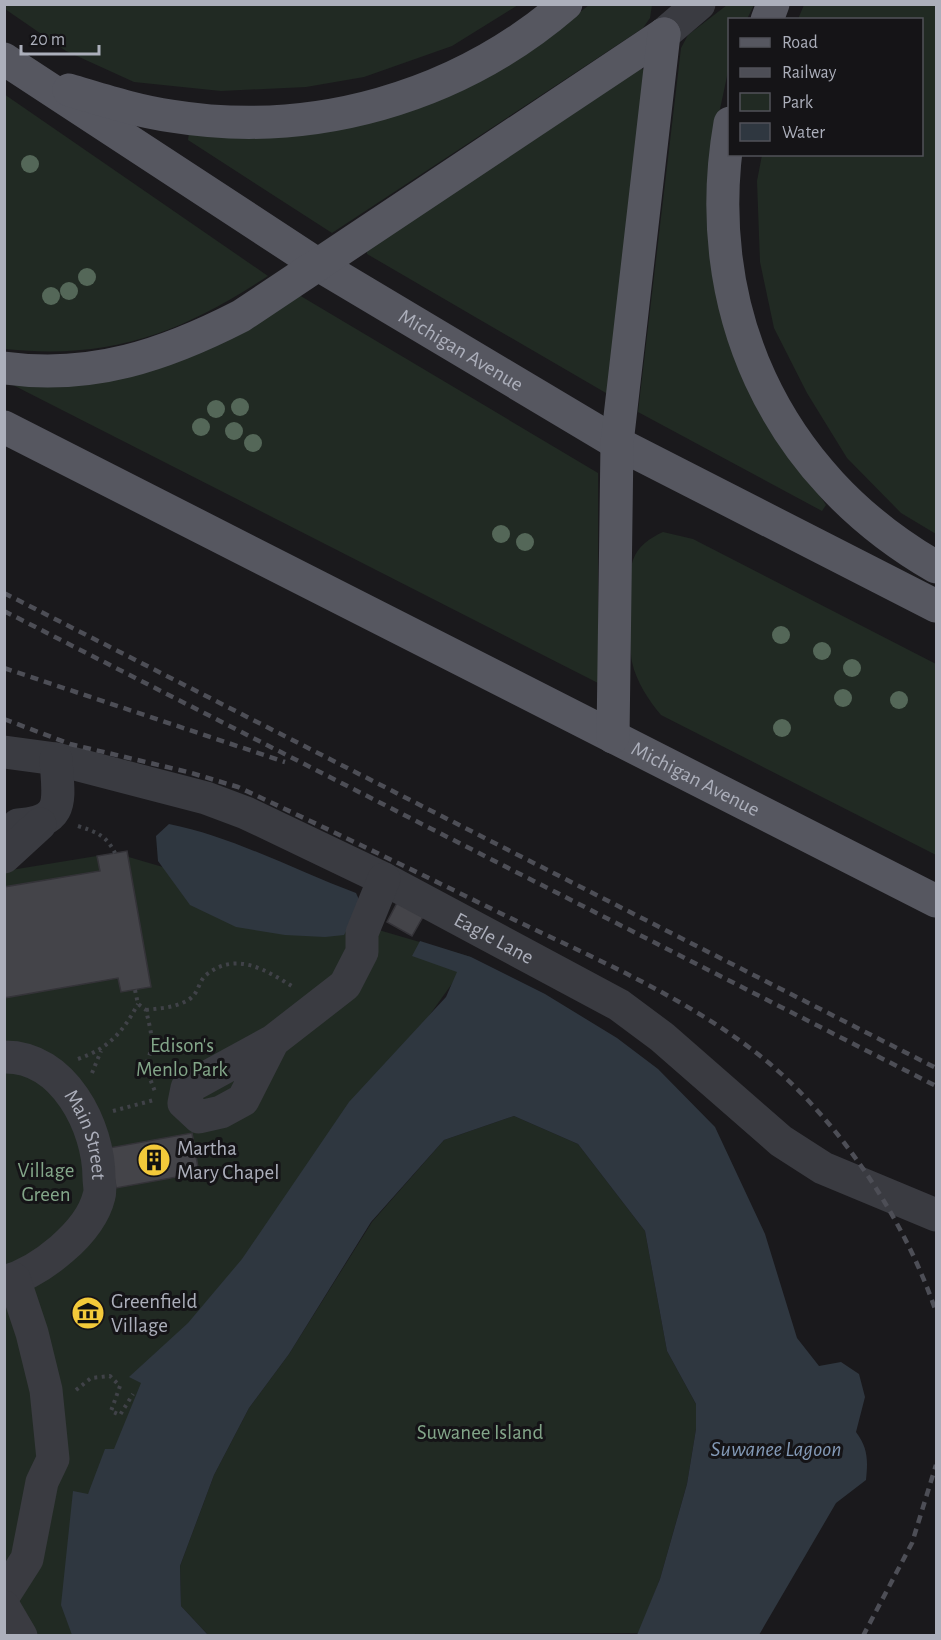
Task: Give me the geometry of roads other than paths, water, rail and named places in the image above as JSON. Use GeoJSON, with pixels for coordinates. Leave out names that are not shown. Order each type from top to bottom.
{"type":"FeatureCollection","features":[{"type":"Feature","properties":{"kind":"main road"},"geometry":{"type":"LineString","coordinates":[[36,81],[134,109],[171,116],[264,123],[314,119],[351,112],[434,86],[479,65],[522,39],[566,4]]}},
{"type":"Feature","properties":{"kind":"main road"},"geometry":{"type":"LineString","coordinates":[[4,368],[60,371],[128,363],[192,342],[241,316],[667,19]]}},
{"type":"Feature","properties":{"kind":"main road"},"geometry":{"type":"LineString","coordinates":[[613,737],[617,443],[667,19]]}},
{"type":"Feature","properties":{"kind":"main road","name":"Michigan Avenue"},"geometry":{"type":"LineString","coordinates":[[4,59],[317,264],[617,443],[936,606]]}},
{"type":"Feature","properties":{"kind":"main road"},"geometry":{"type":"LineString","coordinates":[[728,131],[722,180],[722,229],[726,275],[759,376],[795,440],[836,491],[878,528],[936,567]]}},
{"type":"Feature","properties":{"kind":"main road","name":"Michigan Avenue"},"geometry":{"type":"LineString","coordinates":[[4,427],[936,902]]}},
{"type":"Feature","properties":{"kind":"street"},"geometry":{"type":"LineString","coordinates":[[667,19],[699,4]]}},
{"type":"Feature","properties":{"kind":"street","name":"Eagle Lane"},"geometry":{"type":"LineString","coordinates":[[4,752],[56,759],[206,798],[246,813],[384,879],[619,1005],[663,1037],[781,1142],[823,1168],[936,1215]]}},
{"type":"Feature","properties":{"kind":"street"},"geometry":{"type":"LineString","coordinates":[[4,857],[58,803],[56,759]]}},
{"type":"Feature","properties":{"kind":"street"},"geometry":{"type":"LineString","coordinates":[[273,1041],[345,985],[362,952],[362,933],[384,879]]}},
{"type":"Feature","properties":{"kind":"street","name":"Main Street"},"geometry":{"type":"LineString","coordinates":[[4,1057],[43,1067],[78,1100],[86,1115],[99,1160],[100,1195],[89,1218],[61,1250],[40,1267],[9,1281]]}},
{"type":"Feature","properties":{"kind":"street"},"geometry":{"type":"LineString","coordinates":[[4,1595],[27,1559],[42,1482],[53,1459],[46,1390],[32,1333],[9,1281]]}},
{"type":"Feature","properties":{"kind":"street"},"geometry":{"type":"LineString","coordinates":[[4,1607],[21,1635]]}},
{"type":"Feature","properties":{"kind":"water"},"geometry":{"type":"Polygon","coordinates":[[[169,824],[240,845],[356,893],[361,904],[344,935],[325,937],[285,935],[236,927],[190,905],[158,861],[156,836],[169,824]]]}},
{"type":"Feature","properties":{"kind":"water","name":"Suwanee Lagoon"},"geometry":{"type":"Polygon","coordinates":[[[420,941],[471,957],[545,994],[617,1038],[658,1069],[715,1127],[765,1234],[797,1338],[819,1366],[841,1362],[859,1374],[865,1397],[856,1432],[863,1443],[866,1454],[866,1480],[836,1503],[759,1635],[637,1635],[660,1579],[687,1484],[696,1429],[696,1404],[667,1351],[645,1231],[578,1144],[514,1116],[444,1140],[371,1222],[289,1354],[249,1408],[214,1475],[180,1566],[181,1606],[208,1635],[72,1635],[61,1605],[73,1491],[88,1494],[105,1449],[114,1449],[141,1383],[129,1377],[188,1323],[242,1259],[349,1102],[446,997],[457,972],[412,956],[420,941]]]}},
{"type":"Feature","properties":{"kind":"railway"},"geometry":{"type":"LineString","coordinates":[[4,593],[936,1068]]}},
{"type":"Feature","properties":{"kind":"railway"},"geometry":{"type":"LineString","coordinates":[[4,611],[936,1086]]}},
{"type":"Feature","properties":{"kind":"railway"},"geometry":{"type":"LineString","coordinates":[[4,668],[285,762]]}},
{"type":"Feature","properties":{"kind":"railway"},"geometry":{"type":"LineString","coordinates":[[4,719],[70,744],[188,772],[238,787],[639,980],[706,1018],[769,1063],[822,1115],[846,1145],[869,1177],[908,1244],[936,1312]]}},
{"type":"Feature","properties":{"kind":"railway"},"geometry":{"type":"LineString","coordinates":[[863,1636],[912,1543],[936,1465]]}},
{"type":"Feature","properties":{"kind":"place","name":"Martha Mary Chapel"},"geometry":{"type":"Point","coordinates":[154,1160]}},
{"type":"Feature","properties":{"kind":"place","name":"Greenfield Village"},"geometry":{"type":"Point","coordinates":[88,1313]}},
{"type":"Feature","properties":{"kind":"park label","name":"Edison's Menlo Park"},"geometry":{"type":"Point","coordinates":[182,1057]}},
{"type":"Feature","properties":{"kind":"park label","name":"Village Green"},"geometry":{"type":"Point","coordinates":[46,1182]}},
{"type":"Feature","properties":{"kind":"park label","name":"Suwanee Island"},"geometry":{"type":"Point","coordinates":[480,1432]}}]}
